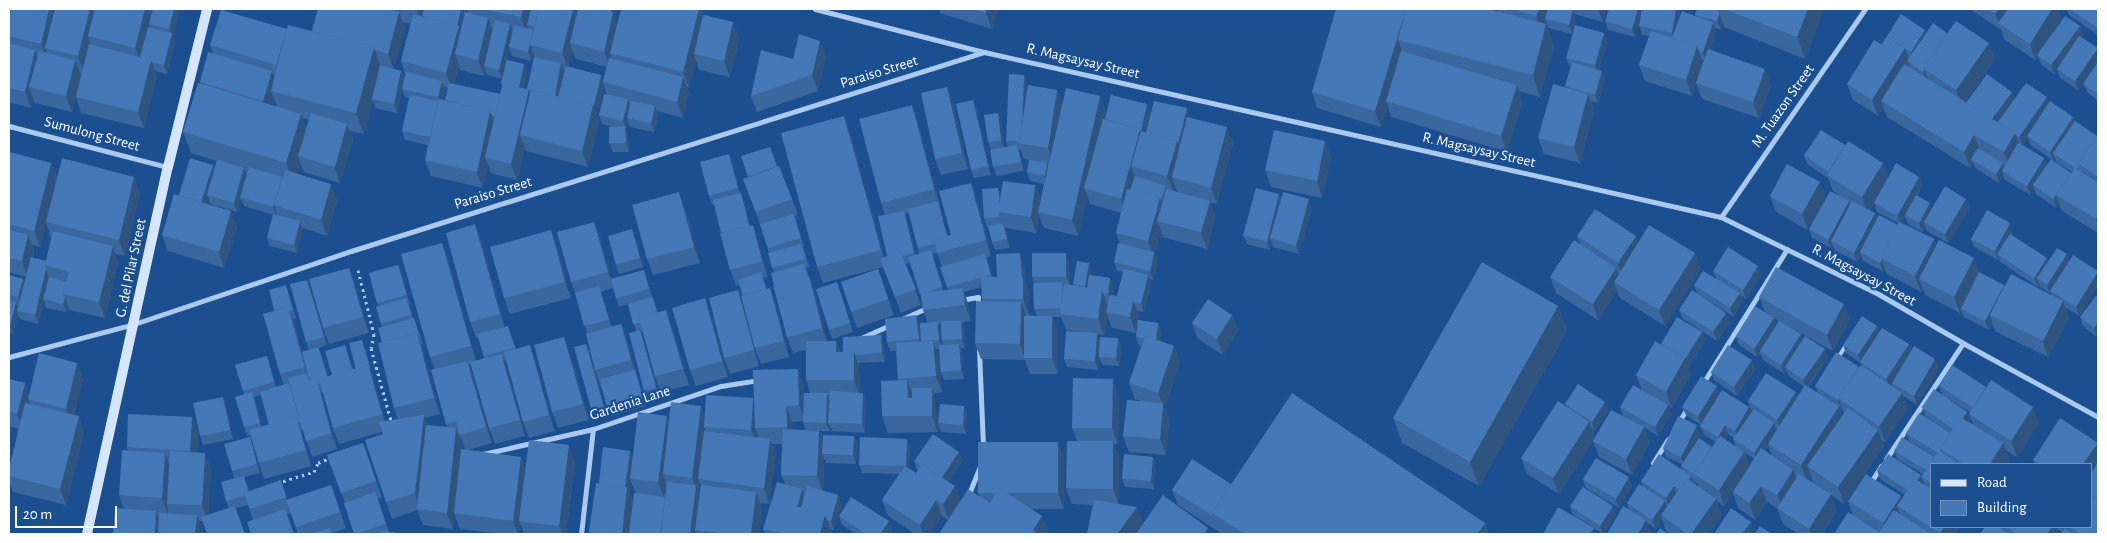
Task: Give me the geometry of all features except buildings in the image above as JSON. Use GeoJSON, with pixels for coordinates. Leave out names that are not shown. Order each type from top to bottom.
{"type":"FeatureCollection","features":[{"type":"Feature","properties":{"kind":"street","name":"G. del Pilar Street"},"geometry":{"type":"LineString","coordinates":[[87,534],[168,167],[207,9]]}},
{"type":"Feature","properties":{"kind":"street","name":"R. Magsaysay Street"},"geometry":{"type":"LineString","coordinates":[[814,9],[984,52],[1721,217],[1880,295],[2098,417]]}},
{"type":"Feature","properties":{"kind":"street","name":"M. Tuazon Street"},"geometry":{"type":"LineString","coordinates":[[1721,217],[1865,9]]}},
{"type":"Feature","properties":{"kind":"street","name":"Paraiso Street"},"geometry":{"type":"LineString","coordinates":[[9,357],[134,324],[351,250],[984,52]]}},
{"type":"Feature","properties":{"kind":"street","name":"Sumulong Street"},"geometry":{"type":"LineString","coordinates":[[9,126],[168,167]]}},
{"type":"Feature","properties":{"kind":"street"},"geometry":{"type":"LineString","coordinates":[[1698,391],[1786,249]]}},
{"type":"Feature","properties":{"kind":"street"},"geometry":{"type":"LineString","coordinates":[[951,302],[978,297],[978,316]]}},
{"type":"Feature","properties":{"kind":"street"},"geometry":{"type":"LineString","coordinates":[[853,342],[933,305]]}},
{"type":"Feature","properties":{"kind":"street"},"geometry":{"type":"LineString","coordinates":[[1867,487],[1963,343]]}},
{"type":"Feature","properties":{"kind":"street"},"geometry":{"type":"LineString","coordinates":[[979,346],[983,450]]}},
{"type":"Feature","properties":{"kind":"street","name":"Gardenia Lane"},"geometry":{"type":"LineString","coordinates":[[478,455],[592,429],[721,386],[770,378]]}},
{"type":"Feature","properties":{"kind":"street"},"geometry":{"type":"LineString","coordinates":[[1677,425],[1692,400]]}},
{"type":"Feature","properties":{"kind":"street"},"geometry":{"type":"LineString","coordinates":[[580,534],[592,429]]}},
{"type":"Feature","properties":{"kind":"street"},"geometry":{"type":"LineString","coordinates":[[1650,467],[1672,434]]}},
{"type":"Feature","properties":{"kind":"street"},"geometry":{"type":"LineString","coordinates":[[964,507],[981,463]]}},
{"type":"Feature","properties":{"kind":"lane"},"geometry":{"type":"LineString","coordinates":[[1832,366],[1848,342]]}},
{"type":"Feature","properties":{"kind":"path"},"geometry":{"type":"LineString","coordinates":[[351,250],[364,285],[374,334],[371,348],[394,433]]}},
{"type":"Feature","properties":{"kind":"path"},"geometry":{"type":"LineString","coordinates":[[271,485],[314,472],[318,463],[335,456]]}}]}
